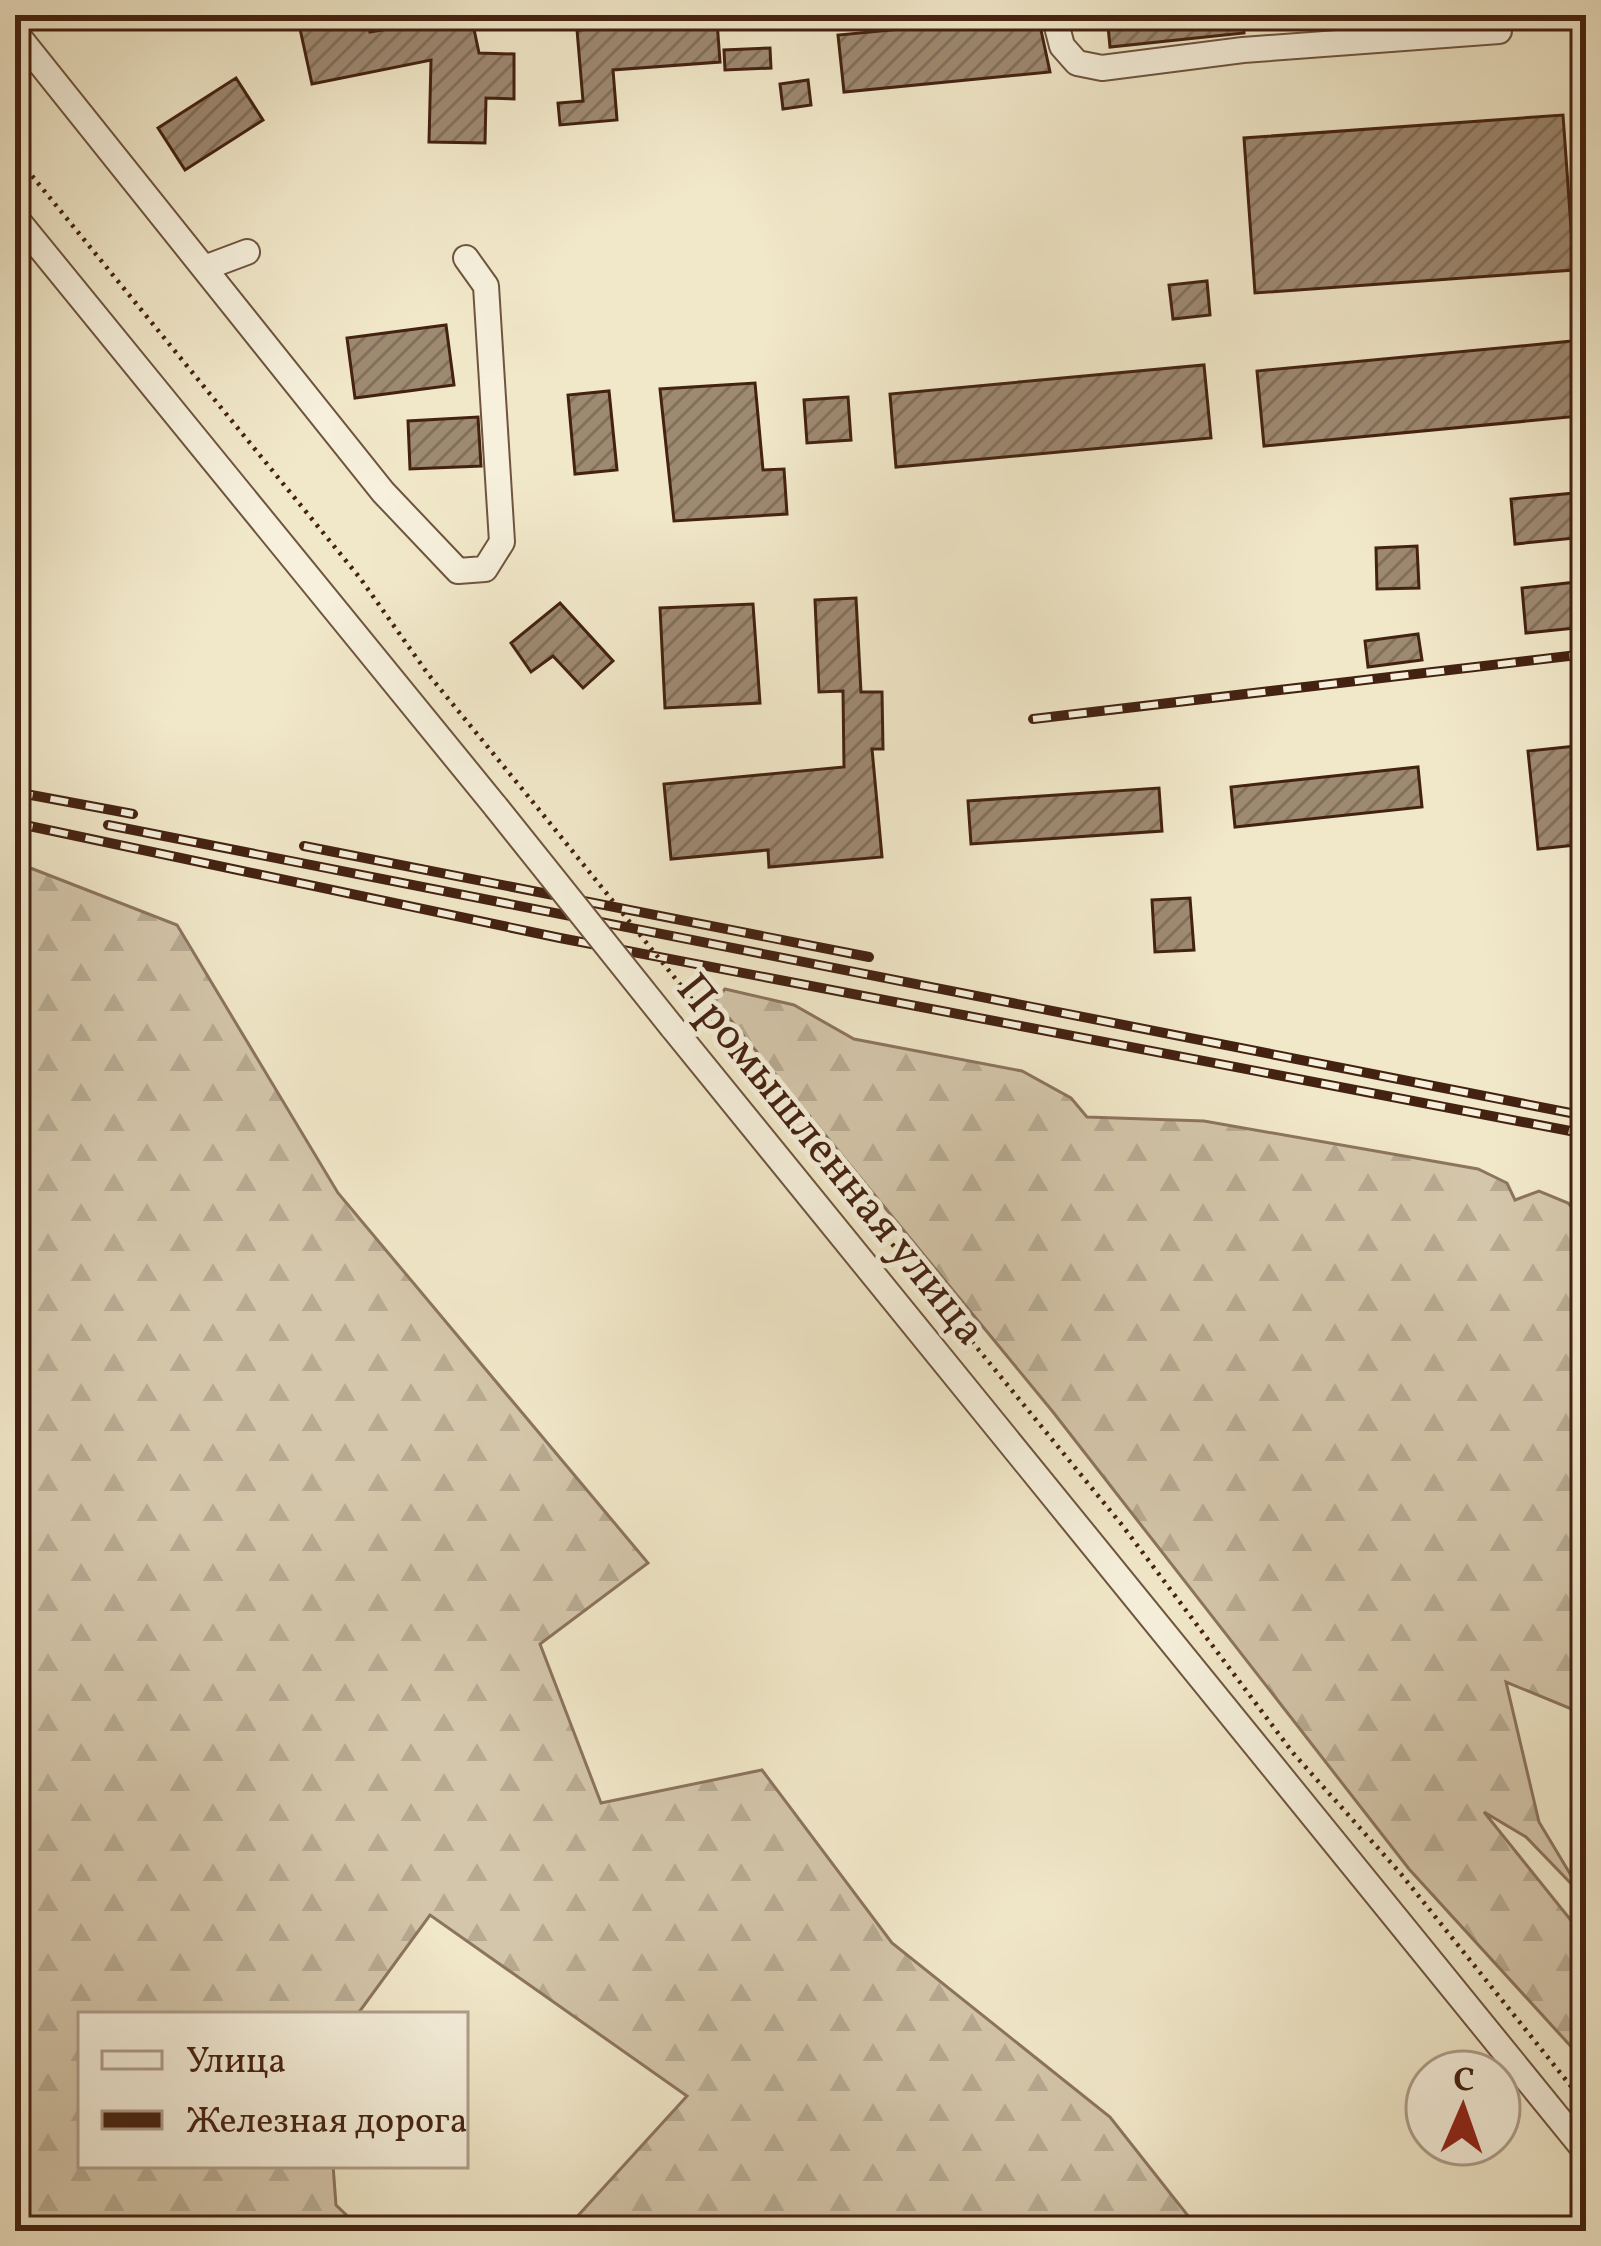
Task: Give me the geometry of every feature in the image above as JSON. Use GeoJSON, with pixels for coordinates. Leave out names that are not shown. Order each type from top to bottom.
{"type":"FeatureCollection","features":[{"type":"Feature","properties":{"kind":"street"},"geometry":{"type":"LineString","coordinates":[[1054,15],[1062,46],[1077,63],[1102,68],[1243,50],[1499,31]]}},
{"type":"Feature","properties":{"kind":"street"},"geometry":{"type":"LineString","coordinates":[[15,32],[382,492],[458,571],[485,569],[502,542],[486,286],[466,258]]}},
{"type":"Feature","properties":{"kind":"street","name":"Промышленная улица"},"geometry":{"type":"LineString","coordinates":[[15,217],[1586,2152]]}},
{"type":"Feature","properties":{"kind":"street"},"geometry":{"type":"LineString","coordinates":[[207,267],[248,252]]}},
{"type":"Feature","properties":{"kind":"path"},"geometry":{"type":"LineString","coordinates":[[15,155],[360,578],[428,674],[1122,1525],[1294,1753],[1401,1874],[1586,2105]]}},
{"type":"Feature","properties":{"kind":"green space"},"geometry":{"type":"Polygon","coordinates":[[[15,862],[177,925],[338,1193],[648,1563],[540,1644],[601,1803],[762,1770],[892,1943],[1110,2117],[1200,2231],[564,2231],[687,2096],[430,1915],[359,2012],[78,2012],[78,2168],[333,2168],[336,2205],[363,2231],[15,2231],[15,862]]]}},
{"type":"Feature","properties":{"kind":"green space"},"geometry":{"type":"Polygon","coordinates":[[[725,989],[794,1005],[854,1039],[1022,1071],[1071,1098],[1087,1117],[1204,1121],[1478,1169],[1507,1183],[1515,1200],[1539,1191],[1568,1203],[1586,1223],[1586,1715],[1506,1682],[1539,1822],[1584,1897],[1526,1837],[1484,1812],[1586,1939],[1586,2063],[1409,1869],[1053,1412],[715,1001],[725,989]]]}},
{"type":"Feature","properties":{"kind":"building"},"geometry":{"type":"Polygon","coordinates":[[[297,15],[368,15],[370,32],[471,15],[479,53],[514,54],[514,99],[486,98],[485,143],[429,142],[431,60],[312,84],[297,15]]]}},
{"type":"Feature","properties":{"kind":"building"},"geometry":{"type":"Polygon","coordinates":[[[1107,15],[1242,15],[1244,33],[1110,47],[1107,15]]]}},
{"type":"Feature","properties":{"kind":"building"},"geometry":{"type":"Polygon","coordinates":[[[1038,16],[1050,72],[844,92],[838,35],[1038,16]]]}},
{"type":"Feature","properties":{"kind":"building"},"geometry":{"type":"Polygon","coordinates":[[[717,21],[720,62],[613,70],[617,120],[560,125],[558,103],[583,101],[577,30],[717,21]]]}},
{"type":"Feature","properties":{"kind":"building"},"geometry":{"type":"Polygon","coordinates":[[[770,48],[771,68],[725,70],[724,50],[770,48]]]}},
{"type":"Feature","properties":{"kind":"building"},"geometry":{"type":"Polygon","coordinates":[[[236,78],[263,120],[185,170],[158,128],[236,78]]]}},
{"type":"Feature","properties":{"kind":"building"},"geometry":{"type":"Polygon","coordinates":[[[808,80],[811,105],[783,109],[780,84],[808,80]]]}},
{"type":"Feature","properties":{"kind":"building"},"geometry":{"type":"Polygon","coordinates":[[[1563,115],[1574,270],[1255,293],[1244,138],[1563,115]]]}},
{"type":"Feature","properties":{"kind":"building"},"geometry":{"type":"Polygon","coordinates":[[[1207,281],[1210,315],[1173,319],[1169,285],[1207,281]]]}},
{"type":"Feature","properties":{"kind":"building"},"geometry":{"type":"Polygon","coordinates":[[[446,325],[454,385],[355,398],[347,338],[446,325]]]}},
{"type":"Feature","properties":{"kind":"building"},"geometry":{"type":"Polygon","coordinates":[[[1573,341],[1580,416],[1264,446],[1257,371],[1573,341]]]}},
{"type":"Feature","properties":{"kind":"building"},"geometry":{"type":"Polygon","coordinates":[[[1204,365],[1211,438],[896,467],[890,394],[1204,365]]]}},
{"type":"Feature","properties":{"kind":"building"},"geometry":{"type":"Polygon","coordinates":[[[755,383],[763,470],[784,469],[787,514],[674,521],[660,389],[755,383]]]}},
{"type":"Feature","properties":{"kind":"building"},"geometry":{"type":"Polygon","coordinates":[[[609,391],[617,470],[575,474],[568,395],[609,391]]]}},
{"type":"Feature","properties":{"kind":"building"},"geometry":{"type":"Polygon","coordinates":[[[848,397],[851,440],[807,443],[804,400],[848,397]]]}},
{"type":"Feature","properties":{"kind":"building"},"geometry":{"type":"Polygon","coordinates":[[[478,417],[481,466],[410,469],[408,421],[478,417]]]}},
{"type":"Feature","properties":{"kind":"building"},"geometry":{"type":"Polygon","coordinates":[[[1586,492],[1586,537],[1515,544],[1511,499],[1586,492]]]}},
{"type":"Feature","properties":{"kind":"building"},"geometry":{"type":"Polygon","coordinates":[[[1417,546],[1419,588],[1377,589],[1376,548],[1417,546]]]}},
{"type":"Feature","properties":{"kind":"building"},"geometry":{"type":"Polygon","coordinates":[[[1586,581],[1586,627],[1526,633],[1522,588],[1586,581]]]}},
{"type":"Feature","properties":{"kind":"building"},"geometry":{"type":"Polygon","coordinates":[[[856,598],[861,692],[882,692],[883,749],[872,749],[882,857],[769,867],[768,850],[671,859],[664,784],[844,767],[843,691],[819,692],[815,600],[856,598]]]}},
{"type":"Feature","properties":{"kind":"building"},"geometry":{"type":"Polygon","coordinates":[[[560,603],[613,661],[583,688],[553,656],[531,672],[511,643],[560,603]]]}},
{"type":"Feature","properties":{"kind":"building"},"geometry":{"type":"Polygon","coordinates":[[[753,604],[760,703],[665,708],[660,608],[753,604]]]}},
{"type":"Feature","properties":{"kind":"building"},"geometry":{"type":"Polygon","coordinates":[[[1418,634],[1422,660],[1368,667],[1365,641],[1418,634]]]}},
{"type":"Feature","properties":{"kind":"building"},"geometry":{"type":"Polygon","coordinates":[[[1586,745],[1586,844],[1538,849],[1528,751],[1586,745]]]}},
{"type":"Feature","properties":{"kind":"building"},"geometry":{"type":"Polygon","coordinates":[[[1418,767],[1422,807],[1235,827],[1231,787],[1418,767]]]}},
{"type":"Feature","properties":{"kind":"building"},"geometry":{"type":"Polygon","coordinates":[[[1159,788],[1162,831],[971,844],[968,801],[1159,788]]]}},
{"type":"Feature","properties":{"kind":"building"},"geometry":{"type":"Polygon","coordinates":[[[1190,898],[1194,950],[1155,952],[1152,900],[1190,898]]]}},
{"type":"Feature","properties":{"kind":"railway"},"geometry":{"type":"LineString","coordinates":[[1033,719],[1586,654]]}},
{"type":"Feature","properties":{"kind":"railway"},"geometry":{"type":"LineString","coordinates":[[15,792],[133,814]]}},
{"type":"Feature","properties":{"kind":"railway"},"geometry":{"type":"LineString","coordinates":[[15,823],[560,938],[1586,1134]]}},
{"type":"Feature","properties":{"kind":"railway"},"geometry":{"type":"LineString","coordinates":[[108,825],[1586,1116]]}},
{"type":"Feature","properties":{"kind":"railway"},"geometry":{"type":"LineString","coordinates":[[304,846],[869,957]]}}]}
